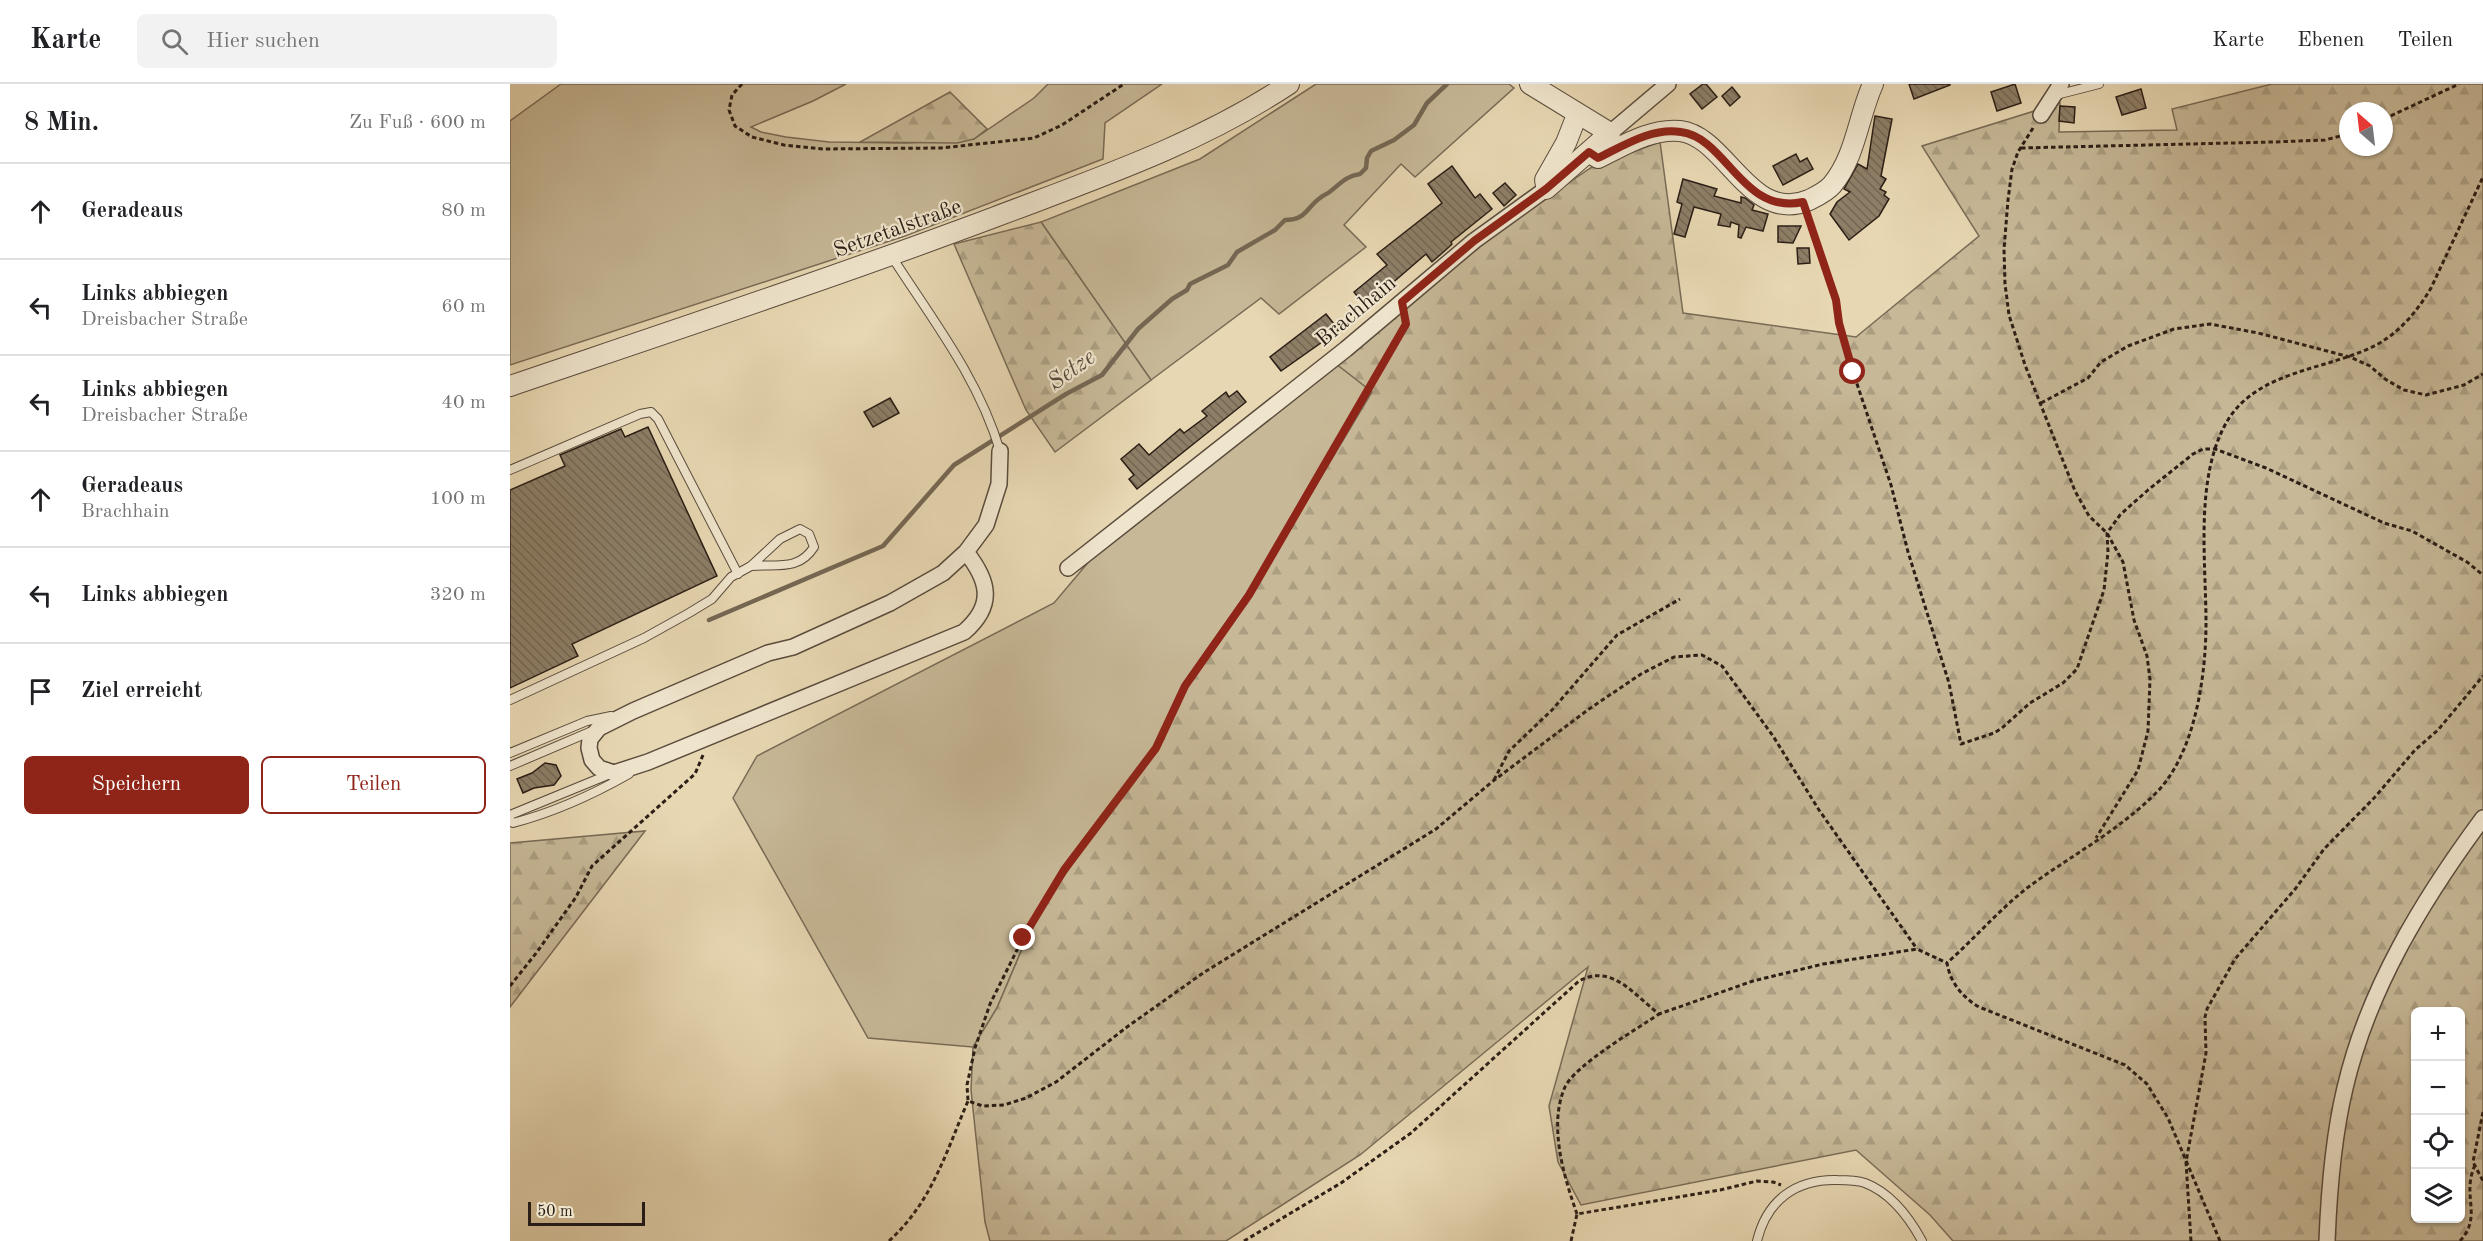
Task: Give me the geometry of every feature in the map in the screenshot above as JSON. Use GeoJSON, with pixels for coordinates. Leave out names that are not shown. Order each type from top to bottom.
{"type":"FeatureCollection","features":[{"type":"Feature","properties":{"kind":"street","name":"Setzetalstraße"},"geometry":{"type":"LineString","coordinates":[[510,386],[891,256],[1135,164],[1259,104],[1288,84]]}},
{"type":"Feature","properties":{"kind":"street"},"geometry":{"type":"LineString","coordinates":[[1530,84],[1577,115],[1610,133]]}},
{"type":"Feature","properties":{"kind":"street","name":"Brachhain"},"geometry":{"type":"LineString","coordinates":[[1068,568],[1346,349],[1474,241],[1546,189],[1668,84]]}},
{"type":"Feature","properties":{"kind":"street"},"geometry":{"type":"LineString","coordinates":[[1589,152],[1598,158],[1633,140],[1658,132],[1680,131],[1692,135],[1705,144],[1760,195],[1774,202],[1790,205],[1803,202],[1821,195],[1838,175],[1853,147],[1874,84]]}},
{"type":"Feature","properties":{"kind":"street"},"geometry":{"type":"LineString","coordinates":[[2041,115],[2059,90]]}},
{"type":"Feature","properties":{"kind":"street"},"geometry":{"type":"LineString","coordinates":[[1546,189],[1545,180],[1566,144],[1577,115]]}},
{"type":"Feature","properties":{"kind":"street"},"geometry":{"type":"LineString","coordinates":[[966,552],[985,580],[985,599],[974,623],[964,632],[648,762],[614,773],[599,768],[591,760],[588,748],[590,739],[599,728],[768,653],[793,647],[890,603],[943,573],[966,552],[986,525],[999,484],[999,451]]}},
{"type":"Feature","properties":{"kind":"street"},"geometry":{"type":"LineString","coordinates":[[2327,1241],[2335,1139],[2345,1087],[2364,1024],[2384,976],[2441,874],[2483,818]]}},
{"type":"Feature","properties":{"kind":"lane"},"geometry":{"type":"LineString","coordinates":[[2059,90],[2099,84]]}},
{"type":"Feature","properties":{"kind":"lane"},"geometry":{"type":"LineString","coordinates":[[891,256],[968,374],[994,430],[999,451]]}},
{"type":"Feature","properties":{"kind":"lane"},"geometry":{"type":"LineString","coordinates":[[510,470],[640,414],[651,412],[658,419],[738,574]]}},
{"type":"Feature","properties":{"kind":"lane"},"geometry":{"type":"LineString","coordinates":[[510,699],[644,638],[712,599],[731,577],[751,566],[780,539],[800,529],[809,534],[814,546],[807,558],[793,565],[751,566]]}},
{"type":"Feature","properties":{"kind":"lane"},"geometry":{"type":"LineString","coordinates":[[510,753],[587,721],[633,711]]}},
{"type":"Feature","properties":{"kind":"lane"},"geometry":{"type":"LineString","coordinates":[[510,766],[599,728]]}},
{"type":"Feature","properties":{"kind":"lane"},"geometry":{"type":"LineString","coordinates":[[510,820],[513,823],[555,810],[597,792],[648,762]]}},
{"type":"Feature","properties":{"kind":"lane"},"geometry":{"type":"LineString","coordinates":[[510,815],[614,773]]}},
{"type":"Feature","properties":{"kind":"lane"},"geometry":{"type":"LineString","coordinates":[[1757,1241],[1768,1215],[1791,1189],[1807,1183],[1831,1180],[1864,1183],[1889,1197],[1910,1221],[1922,1241]]}},
{"type":"Feature","properties":{"kind":"path"},"geometry":{"type":"LineString","coordinates":[[742,84],[732,95],[729,110],[735,126],[752,137],[784,145],[835,148],[941,148],[1034,138],[1062,125],[1124,84]]}},
{"type":"Feature","properties":{"kind":"path"},"geometry":{"type":"LineString","coordinates":[[2393,116],[2459,84]]}},
{"type":"Feature","properties":{"kind":"path"},"geometry":{"type":"LineString","coordinates":[[2041,115],[2021,148],[2012,169],[2004,249],[2009,315],[2016,340],[2085,510],[2107,533],[2123,562],[2134,620],[2147,656],[2151,700],[2148,731],[2138,770],[2093,842]]}},
{"type":"Feature","properties":{"kind":"path"},"geometry":{"type":"LineString","coordinates":[[2021,148],[2262,143],[2325,140],[2339,136]]}},
{"type":"Feature","properties":{"kind":"path"},"geometry":{"type":"LineString","coordinates":[[1947,963],[2006,905],[2156,793],[2174,769],[2190,729],[2203,677],[2206,641],[2207,490],[2215,449],[2226,424],[2256,391],[2284,377],[2350,357],[2380,343],[2394,333],[2421,306],[2483,177]]}},
{"type":"Feature","properties":{"kind":"path"},"geometry":{"type":"LineString","coordinates":[[1803,202],[1836,300],[1839,323],[1853,372],[1885,463],[1908,552],[1949,683],[1961,744],[2002,728],[2030,702],[2063,683],[2078,669],[2104,590],[2108,552],[2107,533],[2120,514],[2193,454],[2203,449],[2215,449],[2266,468],[2384,523],[2412,531],[2467,562],[2483,575]]}},
{"type":"Feature","properties":{"kind":"path"},"geometry":{"type":"LineString","coordinates":[[889,1241],[900,1231],[932,1188],[968,1101],[967,1085],[975,1048],[990,1004],[1023,938],[1088,836],[1156,748],[1185,686],[1249,595],[1406,324],[1402,302]]}},
{"type":"Feature","properties":{"kind":"path"},"geometry":{"type":"LineString","coordinates":[[2041,404],[2088,378],[2101,362],[2114,353],[2151,336],[2191,326],[2210,324],[2350,357],[2370,366],[2385,379],[2404,390],[2426,395],[2464,385],[2483,374]]}},
{"type":"Feature","properties":{"kind":"path"},"geometry":{"type":"LineString","coordinates":[[1493,781],[1509,751],[1552,710],[1617,635],[1680,599]]}},
{"type":"Feature","properties":{"kind":"path"},"geometry":{"type":"LineString","coordinates":[[968,1101],[983,1106],[1004,1105],[1026,1098],[1056,1082],[1126,1027],[1203,974],[1436,829],[1493,781],[1589,709],[1641,674],[1674,657],[1702,655],[1722,666],[1773,736],[1819,810],[1917,949],[1947,963]]}},
{"type":"Feature","properties":{"kind":"path"},"geometry":{"type":"LineString","coordinates":[[2191,1241],[2186,1162],[2206,1053],[2205,1017],[2207,1009],[2235,959],[2296,888],[2331,840],[2375,797],[2415,750],[2438,730],[2483,676]]}},
{"type":"Feature","properties":{"kind":"path"},"geometry":{"type":"LineString","coordinates":[[510,986],[576,897],[592,866],[695,774],[711,736]]}},
{"type":"Feature","properties":{"kind":"path"},"geometry":{"type":"LineString","coordinates":[[1570,1241],[1576,1214],[1568,1188],[1558,1131],[1565,1087],[1578,1072],[1659,1014],[1743,984],[1792,970],[1917,949]]}},
{"type":"Feature","properties":{"kind":"path"},"geometry":{"type":"LineString","coordinates":[[1947,963],[1949,973],[1961,993],[1967,1000],[1979,1007],[2110,1058],[2137,1073],[2161,1103],[2220,1241]]}},
{"type":"Feature","properties":{"kind":"path"},"geometry":{"type":"LineString","coordinates":[[1244,1241],[1341,1183],[1411,1133],[1579,981],[1590,975],[1607,976],[1618,981],[1659,1014]]}},
{"type":"Feature","properties":{"kind":"path"},"geometry":{"type":"LineString","coordinates":[[2460,1241],[2474,1228],[2477,1220],[2471,1174],[2475,1165],[2483,1112]]}},
{"type":"Feature","properties":{"kind":"path"},"geometry":{"type":"LineString","coordinates":[[2475,1165],[2483,1181]]}},
{"type":"Feature","properties":{"kind":"path"},"geometry":{"type":"LineString","coordinates":[[1576,1214],[1720,1190],[1757,1181],[1773,1182],[1791,1189]]}},
{"type":"Feature","properties":{"kind":"green space"},"geometry":{"type":"Polygon","coordinates":[[[561,84],[846,84],[813,101],[751,127],[761,132],[786,137],[829,142],[906,143],[974,139],[1034,98],[1048,84],[1162,84],[1105,123],[1103,159],[905,236],[510,365],[510,121],[561,84]]]}},
{"type":"Feature","properties":{"kind":"green space"},"geometry":{"type":"Polygon","coordinates":[[[1316,84],[1509,84],[1514,88],[1415,177],[1401,164],[1344,225],[1366,247],[1279,314],[1261,298],[1151,380],[1041,222],[1200,159],[1316,84]]]}},
{"type":"Feature","properties":{"kind":"green space"},"geometry":{"type":"Polygon","coordinates":[[[2272,84],[2483,84],[2483,1241],[1953,1241],[1930,1215],[1856,1150],[1581,1205],[1558,1162],[1549,1106],[1588,967],[1360,1155],[1226,1241],[990,1241],[985,1222],[971,1090],[973,1047],[997,1008],[1036,916],[1103,820],[1156,751],[1183,684],[1247,593],[1306,502],[1372,392],[1335,363],[1480,243],[1592,167],[1660,142],[1683,313],[1856,337],[1979,236],[1922,146],[2060,103],[2059,132],[2177,130],[2172,109],[2272,84]]]}},
{"type":"Feature","properties":{"kind":"green space"},"geometry":{"type":"Polygon","coordinates":[[[950,92],[987,129],[974,139],[957,143],[860,142],[950,92]]]}},
{"type":"Feature","properties":{"kind":"green space"},"geometry":{"type":"Polygon","coordinates":[[[1041,222],[1151,380],[1055,452],[1026,410],[954,244],[1041,222]]]}},
{"type":"Feature","properties":{"kind":"green space"},"geometry":{"type":"Polygon","coordinates":[[[1335,363],[1372,391],[1306,502],[1247,593],[1183,684],[1156,751],[1103,820],[1036,916],[997,1008],[973,1047],[868,1038],[733,798],[757,756],[1054,603],[1113,533],[1335,363]]]}},
{"type":"Feature","properties":{"kind":"green space"},"geometry":{"type":"Polygon","coordinates":[[[645,831],[510,1007],[510,843],[645,831]]]}},
{"type":"Feature","properties":{"kind":"building"},"geometry":{"type":"Polygon","coordinates":[[[1706,84],[1717,97],[1702,109],[1690,94],[1706,84]]]}},
{"type":"Feature","properties":{"kind":"building"},"geometry":{"type":"Polygon","coordinates":[[[1909,84],[1950,84],[1950,85],[1914,99],[1909,84]]]}},
{"type":"Feature","properties":{"kind":"building"},"geometry":{"type":"Polygon","coordinates":[[[2015,84],[2021,103],[1997,111],[1991,92],[2015,84]]]}},
{"type":"Feature","properties":{"kind":"building"},"geometry":{"type":"Polygon","coordinates":[[[1732,87],[1740,97],[1730,106],[1722,96],[1732,87]]]}},
{"type":"Feature","properties":{"kind":"building"},"geometry":{"type":"Polygon","coordinates":[[[2141,89],[2146,108],[2122,115],[2116,97],[2141,89]]]}},
{"type":"Feature","properties":{"kind":"building"},"geometry":{"type":"Polygon","coordinates":[[[2060,106],[2075,107],[2074,123],[2059,121],[2060,106]]]}},
{"type":"Feature","properties":{"kind":"building"},"geometry":{"type":"Polygon","coordinates":[[[1875,116],[1892,119],[1881,176],[1886,179],[1880,189],[1886,192],[1884,195],[1889,199],[1879,216],[1849,240],[1830,214],[1837,202],[1850,192],[1844,189],[1858,164],[1867,169],[1875,116]]]}},
{"type":"Feature","properties":{"kind":"building"},"geometry":{"type":"Polygon","coordinates":[[[1796,154],[1800,162],[1807,158],[1813,169],[1783,185],[1773,166],[1796,154]]]}},
{"type":"Feature","properties":{"kind":"building"},"geometry":{"type":"Polygon","coordinates":[[[1452,166],[1475,198],[1480,194],[1492,209],[1451,242],[1452,244],[1432,262],[1426,254],[1375,298],[1377,300],[1367,308],[1354,292],[1387,265],[1377,254],[1442,203],[1428,184],[1452,166]]]}},
{"type":"Feature","properties":{"kind":"building"},"geometry":{"type":"Polygon","coordinates":[[[1683,179],[1717,189],[1714,196],[1741,203],[1741,197],[1745,198],[1754,205],[1752,210],[1768,214],[1763,231],[1746,227],[1741,238],[1738,237],[1739,225],[1731,222],[1730,227],[1718,225],[1721,214],[1694,207],[1685,237],[1674,234],[1682,204],[1677,202],[1683,179]]]}},
{"type":"Feature","properties":{"kind":"building"},"geometry":{"type":"Polygon","coordinates":[[[1505,183],[1516,195],[1504,206],[1493,193],[1505,183]]]}},
{"type":"Feature","properties":{"kind":"building"},"geometry":{"type":"Polygon","coordinates":[[[1778,226],[1801,226],[1793,243],[1778,242],[1778,226]]]}},
{"type":"Feature","properties":{"kind":"building"},"geometry":{"type":"Polygon","coordinates":[[[1797,248],[1809,248],[1810,263],[1798,264],[1797,248]]]}},
{"type":"Feature","properties":{"kind":"building"},"geometry":{"type":"Polygon","coordinates":[[[1326,314],[1339,330],[1281,371],[1270,357],[1326,314]]]}},
{"type":"Feature","properties":{"kind":"building"},"geometry":{"type":"Polygon","coordinates":[[[1237,391],[1246,402],[1137,489],[1129,479],[1134,475],[1121,459],[1139,444],[1149,455],[1180,429],[1184,433],[1207,416],[1202,411],[1226,392],[1229,397],[1237,391]]]}},
{"type":"Feature","properties":{"kind":"building"},"geometry":{"type":"Polygon","coordinates":[[[890,398],[899,413],[873,427],[864,412],[890,398]]]}},
{"type":"Feature","properties":{"kind":"building"},"geometry":{"type":"Polygon","coordinates":[[[648,427],[717,576],[572,644],[578,656],[510,688],[510,490],[565,466],[560,455],[621,429],[625,437],[648,427]]]}},
{"type":"Feature","properties":{"kind":"building"},"geometry":{"type":"Polygon","coordinates":[[[545,763],[556,765],[561,776],[554,785],[534,788],[523,793],[517,779],[532,773],[545,763]]]}},
{"type":"Feature","properties":{"kind":"waterway","name":"Setze"},"geometry":{"type":"LineString","coordinates":[[709,620],[883,546],[954,465],[1066,394],[1102,375],[1138,329],[1172,299],[1187,290],[1190,284],[1228,265],[1237,252],[1275,230],[1285,220],[1302,216],[1315,202],[1345,180],[1360,174],[1366,168],[1367,158],[1371,151],[1394,140],[1414,125],[1427,103],[1447,84]]}},
{"type":"Feature","properties":{"kind":"route"},"geometry":{"type":"LineString","coordinates":[[1023,938],[1064,870],[1156,748],[1185,686],[1249,595],[1406,324],[1402,302],[1474,241],[1546,189],[1589,152],[1598,158],[1633,140],[1658,132],[1680,131],[1692,135],[1705,144],[1760,195],[1774,202],[1790,205],[1803,202],[1836,300],[1839,323],[1853,372]]}}]}
